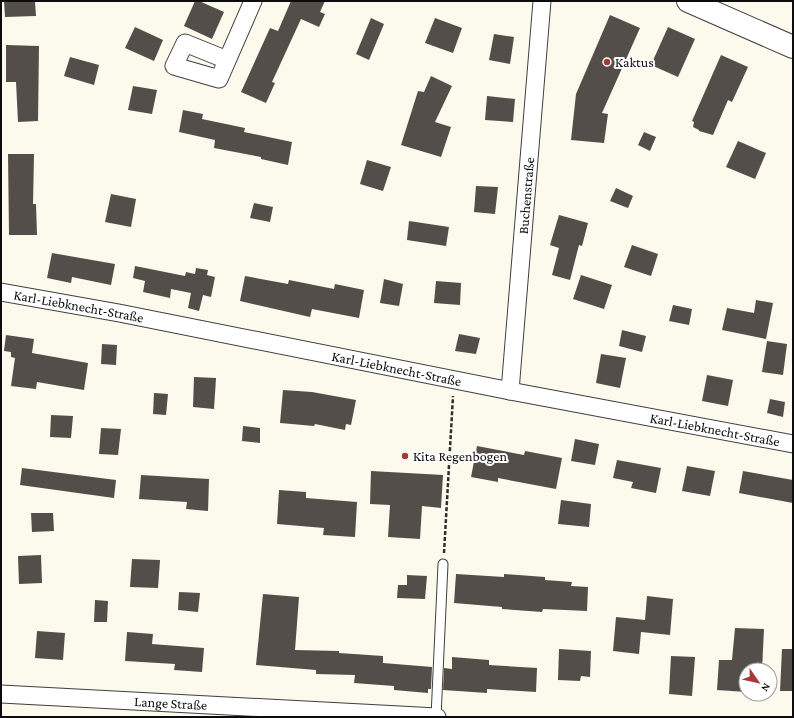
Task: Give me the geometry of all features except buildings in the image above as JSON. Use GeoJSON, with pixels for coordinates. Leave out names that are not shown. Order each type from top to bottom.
{"type":"FeatureCollection","features":[{"type":"Feature","properties":{"kind":"street"},"geometry":{"type":"LineString","coordinates":[[227,60],[253,1]]}},
{"type":"Feature","properties":{"kind":"street","name":"Buchenstraße"},"geometry":{"type":"LineString","coordinates":[[510,391],[542,1]]}},
{"type":"Feature","properties":{"kind":"street"},"geometry":{"type":"LineString","coordinates":[[688,1],[793,47]]}},
{"type":"Feature","properties":{"kind":"street","name":"Karl-Liebknecht-Straße"},"geometry":{"type":"LineString","coordinates":[[1,292],[510,391],[793,444]]}},
{"type":"Feature","properties":{"kind":"street","name":"Lange Straße"},"geometry":{"type":"LineString","coordinates":[[1,694],[436,717]]}},
{"type":"Feature","properties":{"kind":"lane"},"geometry":{"type":"LineString","coordinates":[[436,717],[443,564]]}},
{"type":"Feature","properties":{"kind":"path"},"geometry":{"type":"LineString","coordinates":[[443,564],[452,398],[456,380]]}},
{"type":"Feature","properties":{"kind":"place","name":"Kaktus"},"geometry":{"type":"Point","coordinates":[607,62]}},
{"type":"Feature","properties":{"kind":"place","name":"Kita Regenbogen"},"geometry":{"type":"Point","coordinates":[405,456]}}]}
